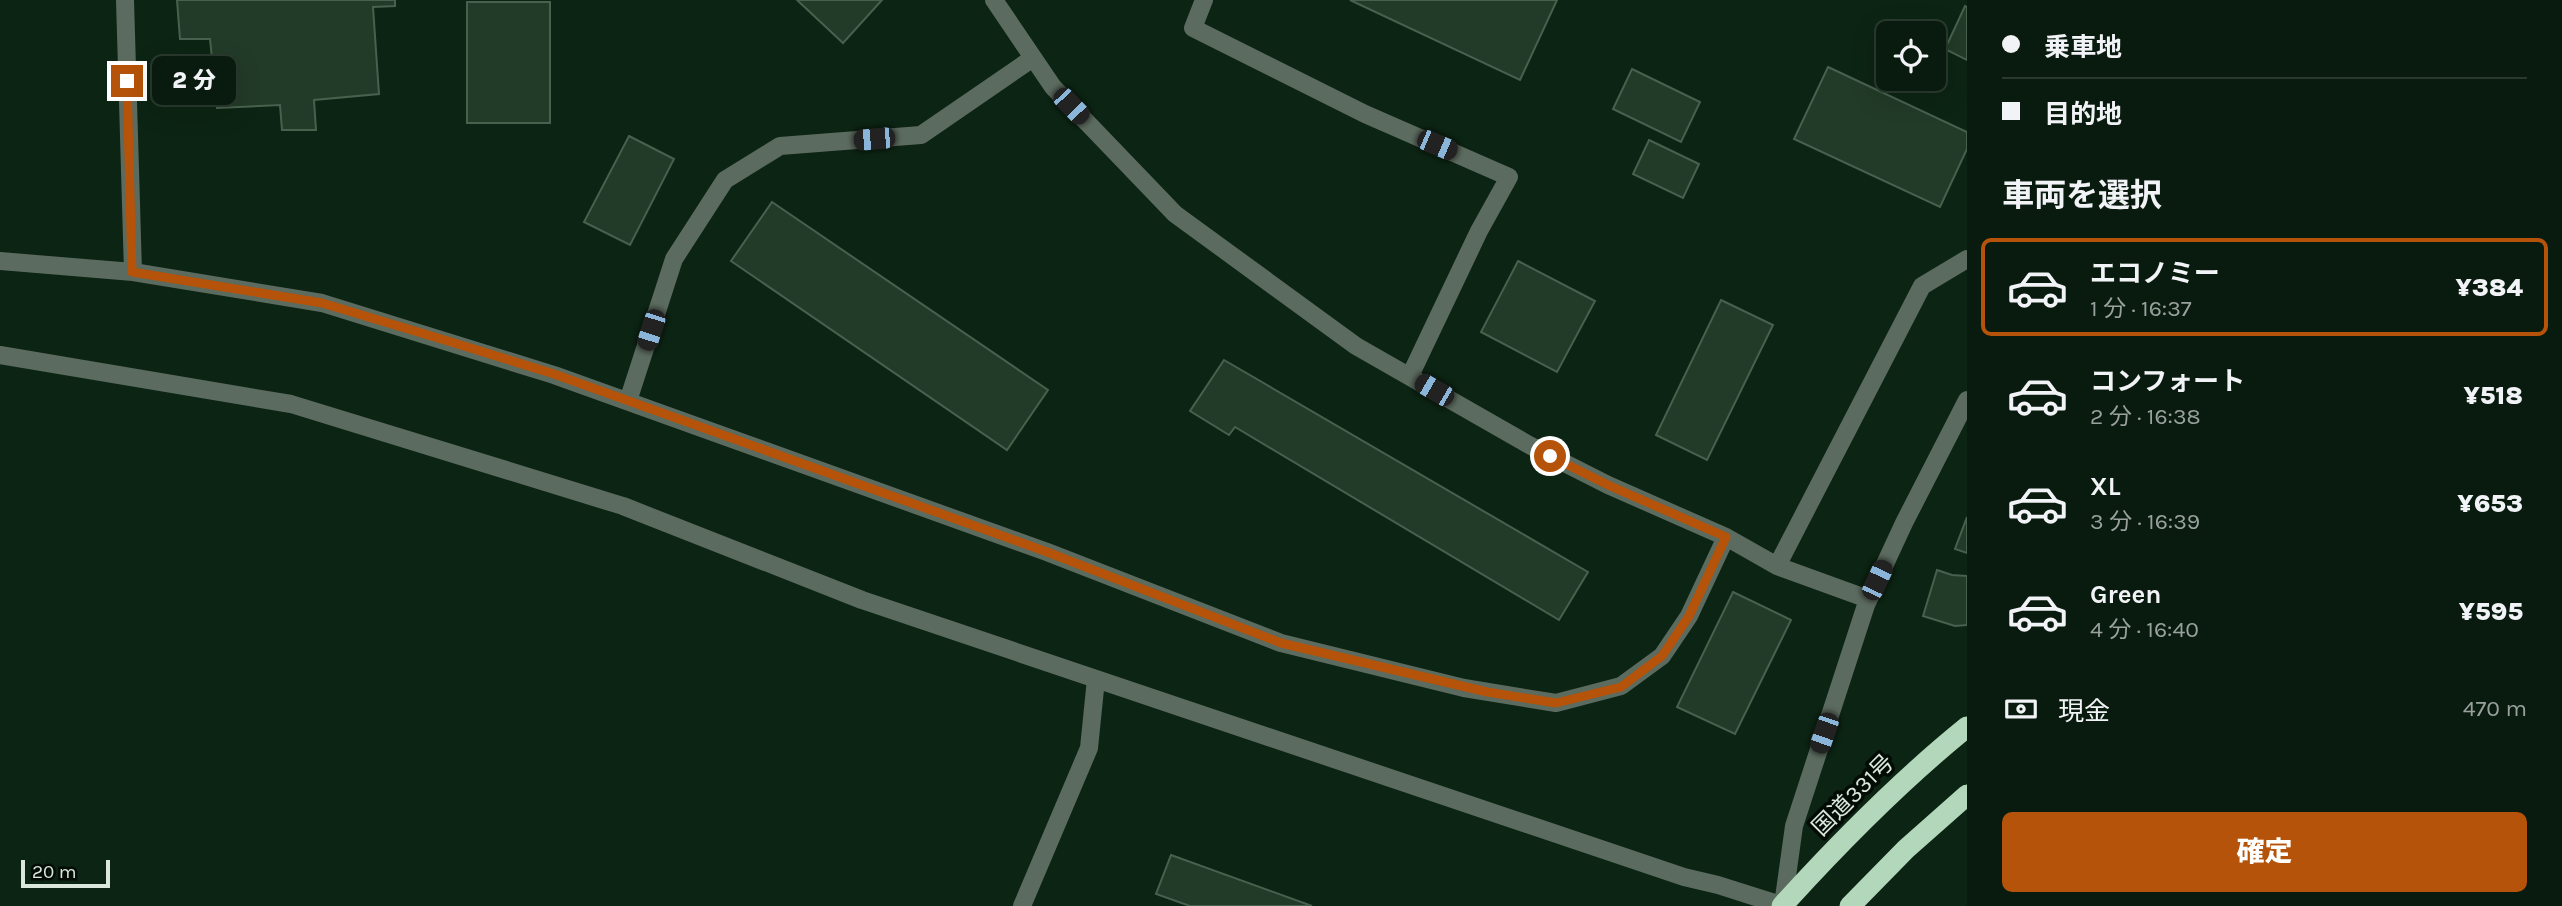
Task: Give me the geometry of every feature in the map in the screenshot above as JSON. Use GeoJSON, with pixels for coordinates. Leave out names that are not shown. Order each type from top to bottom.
{"type":"FeatureCollection","features":[{"type":"Feature","properties":{"kind":"highway","name":"国道331号"},"geometry":{"type":"LineString","coordinates":[[1783,906],[1870,812],[1928,758],[1967,727]]}},
{"type":"Feature","properties":{"kind":"highway"},"geometry":{"type":"LineString","coordinates":[[1850,906],[1906,849],[1967,795]]}},
{"type":"Feature","properties":{"kind":"street"},"geometry":{"type":"LineString","coordinates":[[125,0],[132,272]]}},
{"type":"Feature","properties":{"kind":"street"},"geometry":{"type":"LineString","coordinates":[[994,0],[1053,87],[1175,214],[1356,346],[1531,446],[1608,485],[1726,537],[1777,566],[1868,599]]}},
{"type":"Feature","properties":{"kind":"street"},"geometry":{"type":"LineString","coordinates":[[1204,0],[1193,28],[1365,114],[1509,177],[1479,231],[1410,376]]}},
{"type":"Feature","properties":{"kind":"street"},"geometry":{"type":"LineString","coordinates":[[628,401],[674,260],[725,180],[780,146],[920,135],[1033,58]]}},
{"type":"Feature","properties":{"kind":"street"},"geometry":{"type":"LineString","coordinates":[[1777,566],[1922,286],[1967,259]]}},
{"type":"Feature","properties":{"kind":"street"},"geometry":{"type":"LineString","coordinates":[[0,261],[132,272],[322,303],[554,374],[1047,552],[1281,643],[1464,688],[1556,703],[1621,687],[1662,656],[1689,616],[1726,537]]}},
{"type":"Feature","properties":{"kind":"street"},"geometry":{"type":"LineString","coordinates":[[0,355],[291,404],[623,506],[862,600],[1684,877],[1783,906],[1794,825],[1868,599],[1967,400]]}},
{"type":"Feature","properties":{"kind":"street"},"geometry":{"type":"LineString","coordinates":[[1021,906],[1089,748],[1096,679]]}},
{"type":"Feature","properties":{"kind":"building"},"geometry":{"type":"Polygon","coordinates":[[[177,0],[395,0],[395,6],[373,7],[379,94],[314,100],[316,130],[282,130],[280,105],[217,108],[210,39],[180,39],[177,0]]]}},
{"type":"Feature","properties":{"kind":"building"},"geometry":{"type":"Polygon","coordinates":[[[797,0],[882,0],[843,43],[797,0]]]}},
{"type":"Feature","properties":{"kind":"building"},"geometry":{"type":"Polygon","coordinates":[[[1350,0],[1557,0],[1520,80],[1350,0]]]}},
{"type":"Feature","properties":{"kind":"building"},"geometry":{"type":"Polygon","coordinates":[[[467,2],[550,2],[550,123],[467,123],[467,2]]]}},
{"type":"Feature","properties":{"kind":"building"},"geometry":{"type":"Polygon","coordinates":[[[1965,6],[1967,60],[1946,50],[1965,6]]]}},
{"type":"Feature","properties":{"kind":"building"},"geometry":{"type":"Polygon","coordinates":[[[1828,67],[1967,132],[1967,149],[1940,207],[1794,139],[1828,67]]]}},
{"type":"Feature","properties":{"kind":"building"},"geometry":{"type":"Polygon","coordinates":[[[1632,69],[1700,102],[1681,142],[1613,109],[1632,69]]]}},
{"type":"Feature","properties":{"kind":"building"},"geometry":{"type":"Polygon","coordinates":[[[629,136],[674,159],[630,245],[584,222],[629,136]]]}},
{"type":"Feature","properties":{"kind":"building"},"geometry":{"type":"Polygon","coordinates":[[[1649,140],[1699,164],[1683,198],[1633,174],[1649,140]]]}},
{"type":"Feature","properties":{"kind":"building"},"geometry":{"type":"Polygon","coordinates":[[[772,202],[1048,390],[1007,450],[731,261],[772,202]]]}},
{"type":"Feature","properties":{"kind":"building"},"geometry":{"type":"Polygon","coordinates":[[[1518,261],[1595,301],[1557,372],[1481,332],[1518,261]]]}},
{"type":"Feature","properties":{"kind":"building"},"geometry":{"type":"Polygon","coordinates":[[[1721,300],[1773,325],[1707,460],[1656,435],[1721,300]]]}},
{"type":"Feature","properties":{"kind":"building"},"geometry":{"type":"Polygon","coordinates":[[[1224,360],[1588,572],[1559,620],[1235,427],[1229,435],[1190,411],[1224,360]]]}},
{"type":"Feature","properties":{"kind":"building"},"geometry":{"type":"Polygon","coordinates":[[[1967,517],[1967,553],[1955,549],[1967,517]]]}},
{"type":"Feature","properties":{"kind":"building"},"geometry":{"type":"Polygon","coordinates":[[[1937,570],[1967,576],[1967,625],[1955,626],[1923,616],[1937,570]]]}},
{"type":"Feature","properties":{"kind":"building"},"geometry":{"type":"Polygon","coordinates":[[[1733,592],[1791,620],[1735,734],[1677,707],[1733,592]]]}},
{"type":"Feature","properties":{"kind":"building"},"geometry":{"type":"Polygon","coordinates":[[[1171,855],[1312,906],[1190,906],[1156,894],[1171,855]]]}},
{"type":"Feature","properties":{"kind":"route"},"geometry":{"type":"LineString","coordinates":[[127,81],[132,272],[322,303],[554,374],[1047,552],[1281,643],[1464,688],[1556,703],[1621,687],[1662,656],[1689,616],[1726,537],[1550,456]]}}]}
